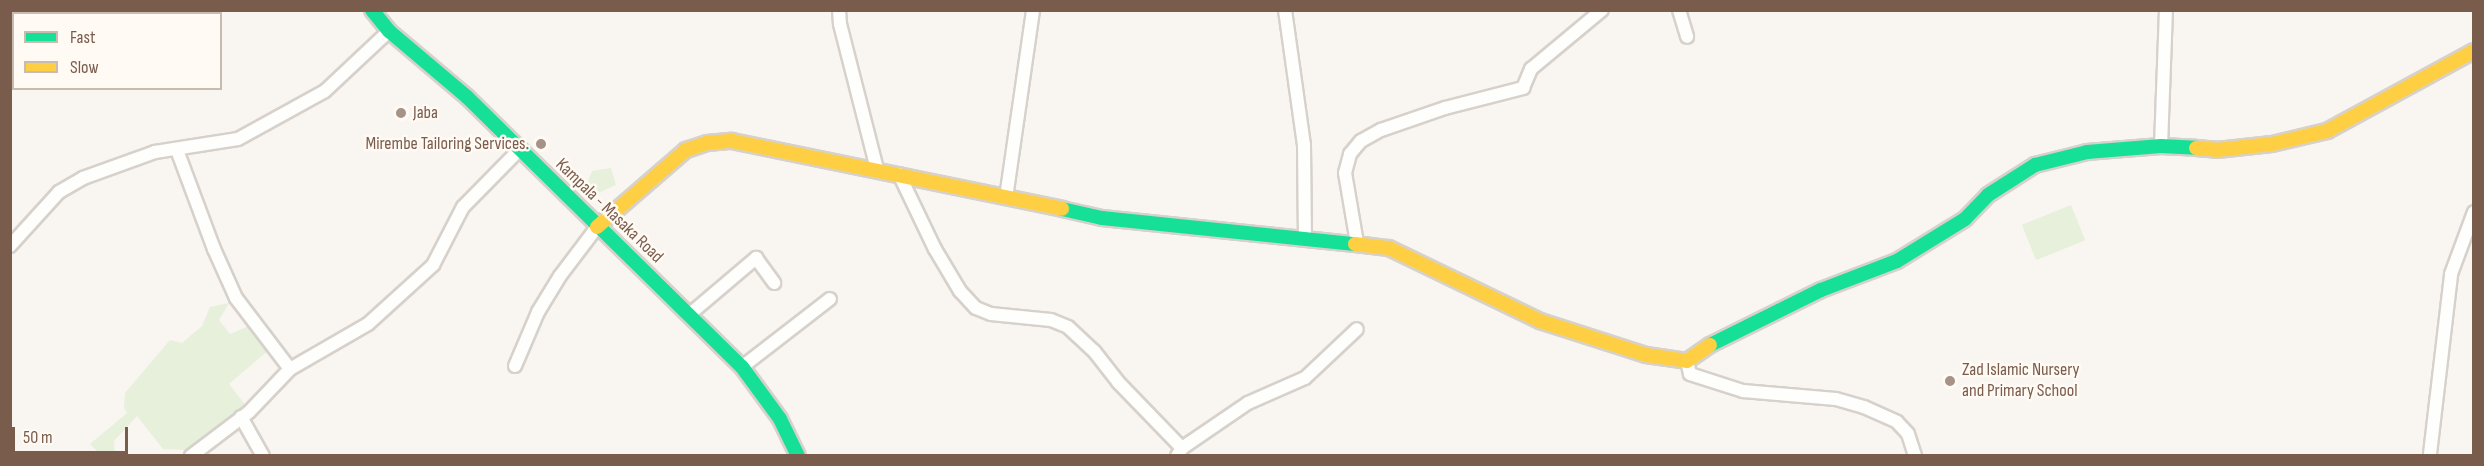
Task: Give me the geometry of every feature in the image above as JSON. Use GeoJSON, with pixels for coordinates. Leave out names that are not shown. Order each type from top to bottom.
{"type":"FeatureCollection","features":[{"type":"Feature","properties":{"kind":"street","name":"Kampala - Masaka Road"},"geometry":{"type":"LineString","coordinates":[[372,10],[389,31],[467,97],[742,367],[780,419],[798,456]]}},
{"type":"Feature","properties":{"kind":"street"},"geometry":{"type":"LineString","coordinates":[[839,10],[840,24],[877,169]]}},
{"type":"Feature","properties":{"kind":"street"},"geometry":{"type":"LineString","coordinates":[[1006,198],[1034,10]]}},
{"type":"Feature","properties":{"kind":"street"},"geometry":{"type":"LineString","coordinates":[[1285,10],[1304,146],[1305,238]]}},
{"type":"Feature","properties":{"kind":"street"},"geometry":{"type":"LineString","coordinates":[[1357,243],[1345,173],[1350,154],[1361,141],[1381,130],[1445,108],[1523,88],[1531,69],[1602,10]]}},
{"type":"Feature","properties":{"kind":"street"},"geometry":{"type":"LineString","coordinates":[[1678,10],[1687,37]]}},
{"type":"Feature","properties":{"kind":"street"},"geometry":{"type":"LineString","coordinates":[[2161,146],[2166,10]]}},
{"type":"Feature","properties":{"kind":"street"},"geometry":{"type":"LineString","coordinates":[[10,246],[59,192],[117,165],[155,152],[238,139],[274,121],[325,90],[389,31]]}},
{"type":"Feature","properties":{"kind":"street"},"geometry":{"type":"LineString","coordinates":[[515,366],[538,312],[560,276],[597,226],[686,150],[713,141],[732,141],[877,169],[1102,219],[1389,248],[1540,321],[1646,355],[1687,361],[1712,344],[1821,290],[1897,261],[1965,219],[1988,195],[2036,165],[2086,152],[2161,146],[2217,150],[2272,144],[2327,131],[2474,51]]}},
{"type":"Feature","properties":{"kind":"street"},"geometry":{"type":"LineString","coordinates":[[191,456],[241,417],[282,380],[290,369],[368,324],[433,265],[463,207],[520,149]]}},
{"type":"Feature","properties":{"kind":"street"},"geometry":{"type":"LineString","coordinates":[[177,150],[214,249],[236,298],[290,369]]}},
{"type":"Feature","properties":{"kind":"street"},"geometry":{"type":"LineString","coordinates":[[898,174],[935,249],[960,291],[976,308],[991,314],[1051,320],[1068,327],[1094,351],[1125,391],[1179,452],[1248,403],[1305,378],[1357,329]]}},
{"type":"Feature","properties":{"kind":"street"},"geometry":{"type":"LineString","coordinates":[[2430,454],[2451,274],[2474,212]]}},
{"type":"Feature","properties":{"kind":"street"},"geometry":{"type":"LineString","coordinates":[[690,314],[756,258],[774,283]]}},
{"type":"Feature","properties":{"kind":"street"},"geometry":{"type":"LineString","coordinates":[[742,367],[830,298]]}},
{"type":"Feature","properties":{"kind":"street"},"geometry":{"type":"LineString","coordinates":[[1687,361],[1690,374],[1743,391],[1836,399],[1864,407],[1897,422],[1908,434],[1915,456]]}},
{"type":"Feature","properties":{"kind":"street"},"geometry":{"type":"LineString","coordinates":[[241,417],[263,456]]}},
{"type":"Feature","properties":{"kind":"green space"},"geometry":{"type":"Polygon","coordinates":[[[611,168],[616,185],[596,194],[597,191],[586,187],[592,171],[611,168]]]}},
{"type":"Feature","properties":{"kind":"green space"},"geometry":{"type":"Polygon","coordinates":[[[2071,205],[2085,240],[2036,260],[2022,225],[2071,205]]]}},
{"type":"Feature","properties":{"kind":"green space"},"geometry":{"type":"Polygon","coordinates":[[[229,303],[219,320],[230,334],[251,325],[269,350],[229,384],[246,406],[188,450],[163,449],[137,416],[114,441],[115,454],[101,455],[90,444],[127,413],[124,408],[125,393],[170,340],[182,343],[202,326],[210,307],[229,303]]]}},
{"type":"Feature","properties":{"kind":"traffic: fast"},"geometry":{"type":"LineString","coordinates":[[372,10],[389,31],[467,97],[742,367],[780,419],[798,456]]}},
{"type":"Feature","properties":{"kind":"traffic: fast"},"geometry":{"type":"LineString","coordinates":[[1710,345],[1821,290],[1897,261],[1965,219],[1988,195],[2035,165],[2087,152],[2161,146],[2196,148]]}},
{"type":"Feature","properties":{"kind":"traffic: fast"},"geometry":{"type":"LineString","coordinates":[[1062,209],[1102,218],[1355,244]]}},
{"type":"Feature","properties":{"kind":"traffic: slow"},"geometry":{"type":"LineString","coordinates":[[2196,148],[2217,150],[2272,144],[2327,131],[2474,51]]}},
{"type":"Feature","properties":{"kind":"traffic: slow"},"geometry":{"type":"LineString","coordinates":[[597,227],[686,150],[707,143],[732,141],[1062,209]]}},
{"type":"Feature","properties":{"kind":"traffic: slow"},"geometry":{"type":"LineString","coordinates":[[1355,244],[1389,248],[1540,321],[1646,355],[1687,361],[1710,345]]}},
{"type":"Feature","properties":{"kind":"place","name":"Jaba"},"geometry":{"type":"Point","coordinates":[401,113]}},
{"type":"Feature","properties":{"kind":"place","name":"Mirembe Tailoring Services."},"geometry":{"type":"Point","coordinates":[541,144]}},
{"type":"Feature","properties":{"kind":"place","name":"Zad Islamic Nursery and Primary School"},"geometry":{"type":"Point","coordinates":[1950,381]}}]}
